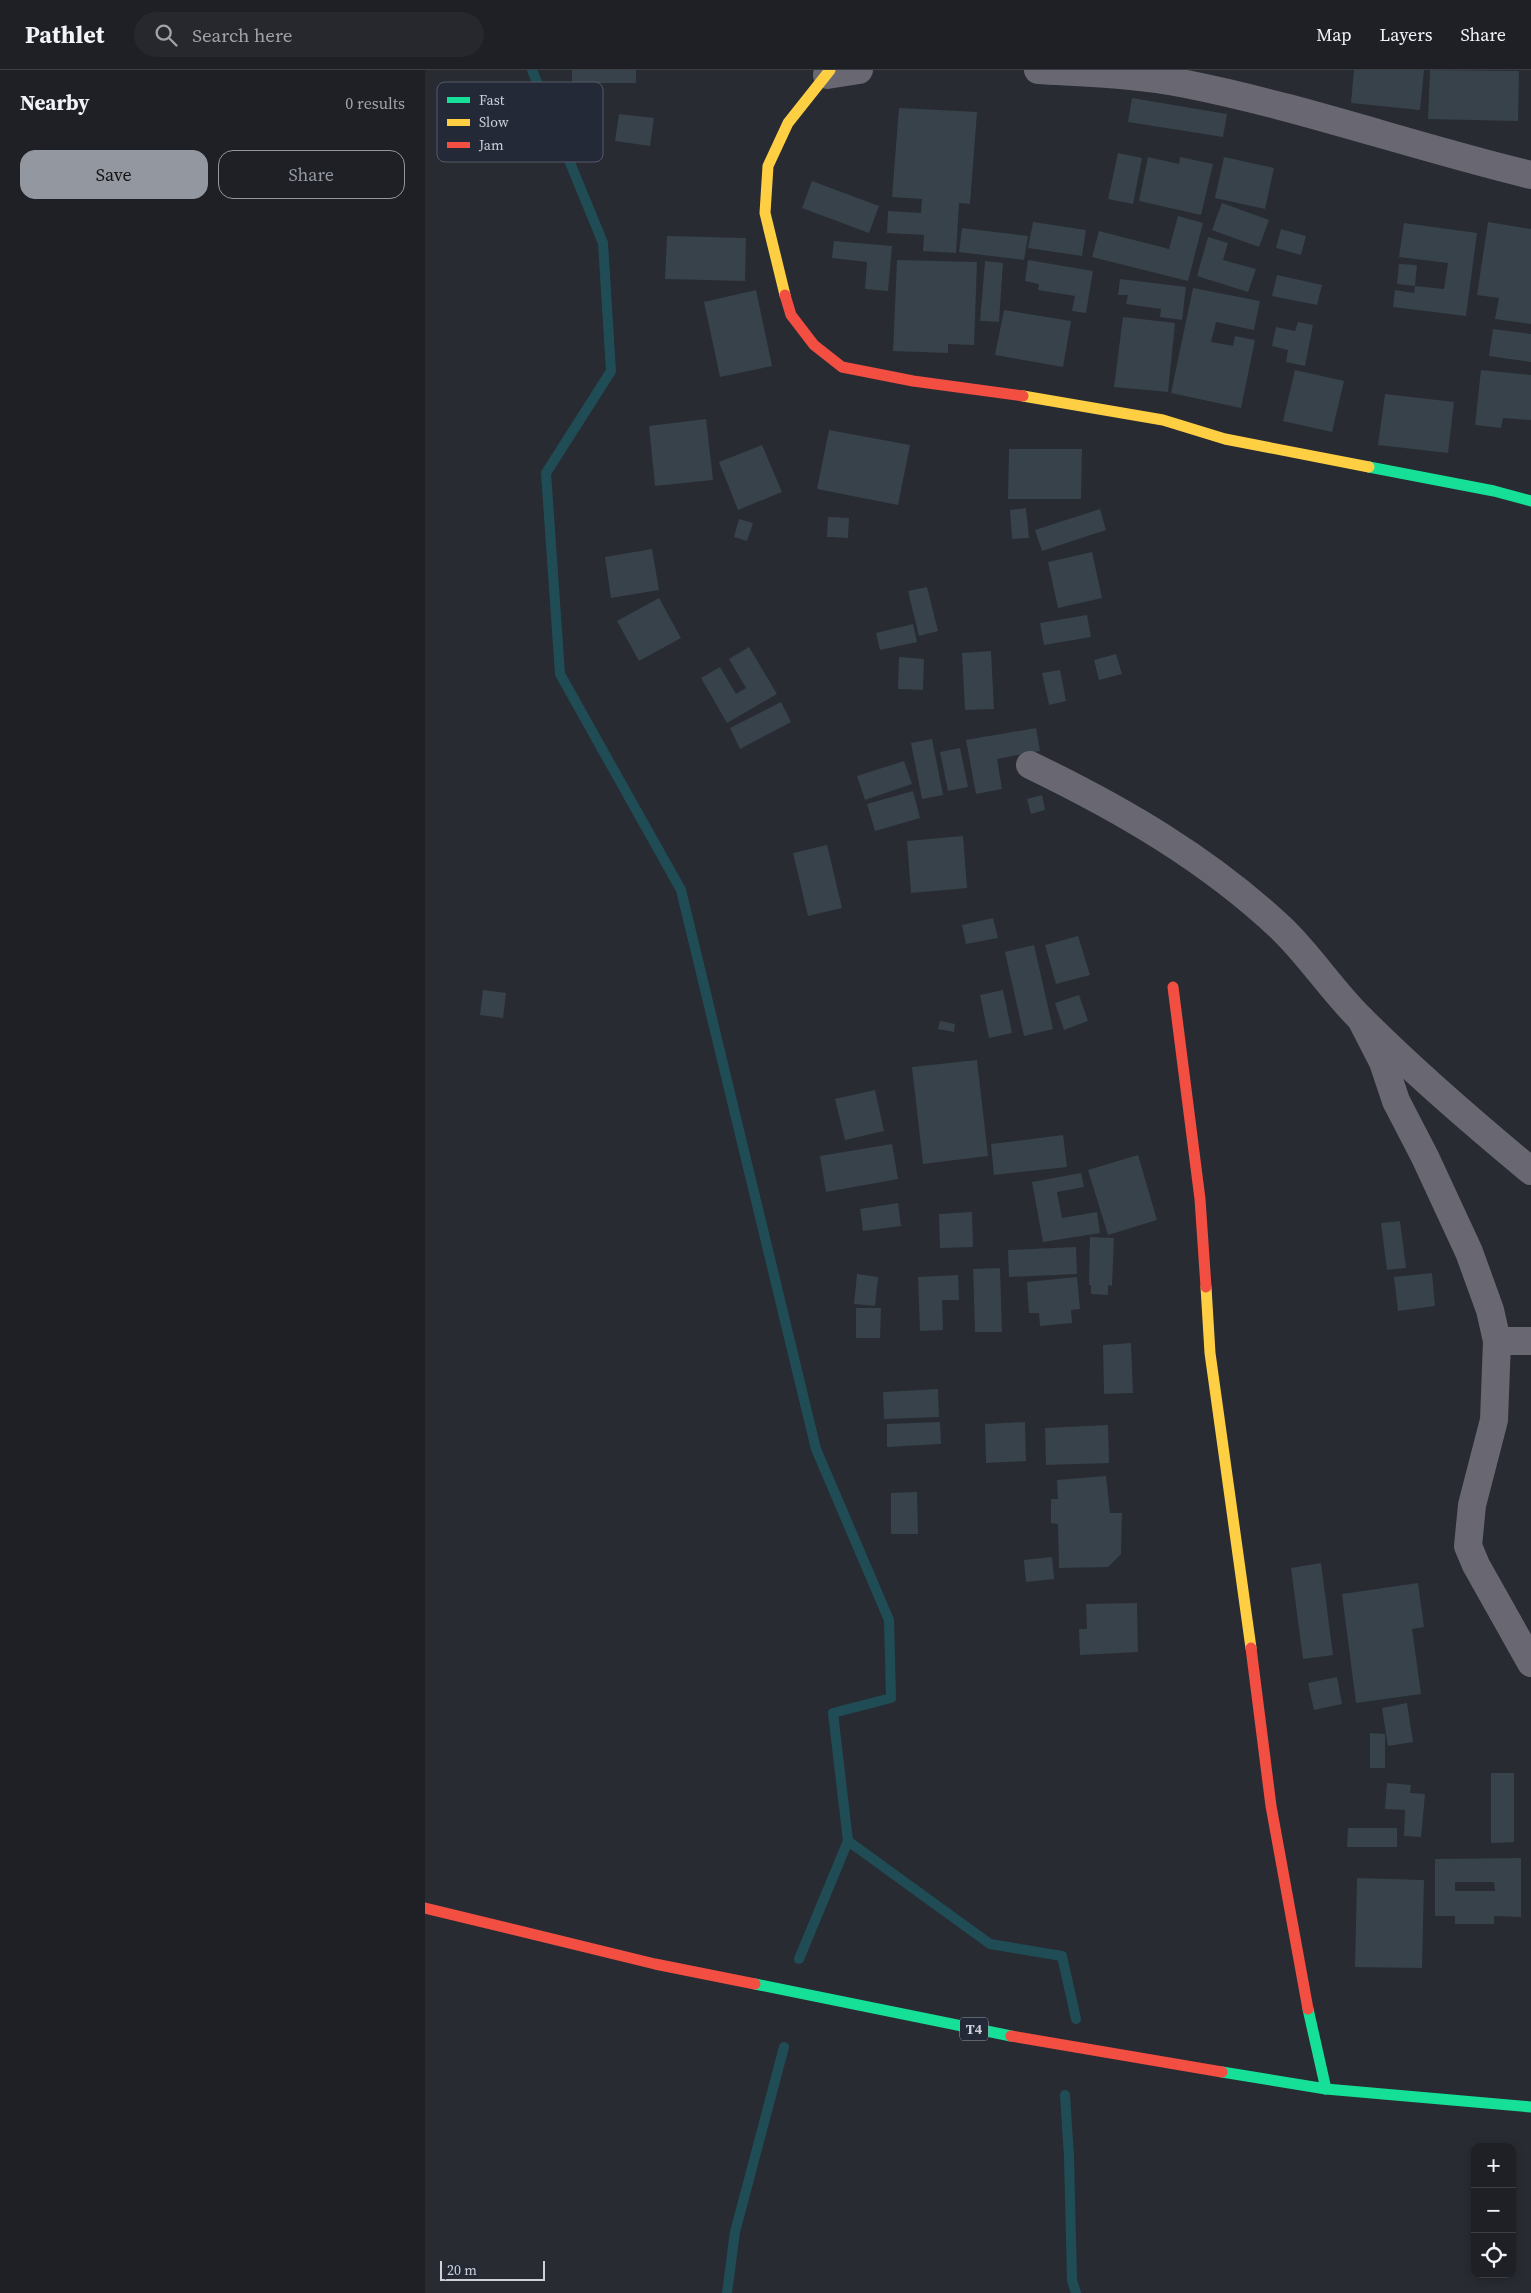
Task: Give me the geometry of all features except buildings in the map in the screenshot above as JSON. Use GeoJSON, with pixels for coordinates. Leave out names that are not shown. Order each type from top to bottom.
{"type":"FeatureCollection","features":[{"type":"Feature","properties":{"kind":"main road"},"geometry":{"type":"LineString","coordinates":[[828,73],[788,123],[768,166],[765,213],[776,264],[791,315],[814,345],[842,367],[913,381],[1026,396],[1154,419],[1225,440],[1494,491],[1531,501]]}},
{"type":"Feature","properties":{"kind":"main road"},"geometry":{"type":"LineString","coordinates":[[1173,987],[1200,1199],[1210,1352],[1241,1564],[1271,1806],[1312,2032],[1326,2089]]}},
{"type":"Feature","properties":{"kind":"main road","name":"T4"},"geometry":{"type":"LineString","coordinates":[[425,1908],[655,1964],[1072,2048],[1326,2089],[1531,2107]]}},
{"type":"Feature","properties":{"kind":"street"},"geometry":{"type":"LineString","coordinates":[[828,73],[859,70]]}},
{"type":"Feature","properties":{"kind":"street"},"geometry":{"type":"LineString","coordinates":[[1038,70],[1113,75],[1184,84],[1265,103],[1531,175]]}},
{"type":"Feature","properties":{"kind":"street"},"geometry":{"type":"LineString","coordinates":[[1030,765],[1129,816],[1162,836],[1221,878],[1282,930],[1361,1019],[1483,1131],[1531,1170]]}},
{"type":"Feature","properties":{"kind":"street"},"geometry":{"type":"LineString","coordinates":[[1361,1019],[1383,1062],[1396,1101],[1425,1157],[1469,1252],[1490,1310],[1497,1341],[1494,1420],[1472,1506],[1468,1546],[1475,1565],[1531,1663]]}},
{"type":"Feature","properties":{"kind":"street"},"geometry":{"type":"LineString","coordinates":[[1497,1341],[1531,1340]]}},
{"type":"Feature","properties":{"kind":"waterway"},"geometry":{"type":"LineString","coordinates":[[532,70],[537,82]]}},
{"type":"Feature","properties":{"kind":"waterway"},"geometry":{"type":"LineString","coordinates":[[570,162],[603,243],[611,371],[546,473],[560,674],[681,890],[816,1449],[889,1620],[891,1698],[833,1713],[848,1841],[799,1959]]}},
{"type":"Feature","properties":{"kind":"waterway"},"geometry":{"type":"LineString","coordinates":[[848,1841],[990,1944],[1062,1956],[1076,2019]]}},
{"type":"Feature","properties":{"kind":"waterway"},"geometry":{"type":"LineString","coordinates":[[727,2293],[735,2232],[784,2047]]}},
{"type":"Feature","properties":{"kind":"waterway"},"geometry":{"type":"LineString","coordinates":[[1065,2095],[1069,2157],[1072,2280],[1076,2293]]}},
{"type":"Feature","properties":{"kind":"traffic: fast"},"geometry":{"type":"LineString","coordinates":[[1369,467],[1494,491],[1531,501]]}},
{"type":"Feature","properties":{"kind":"traffic: fast"},"geometry":{"type":"LineString","coordinates":[[755,1984],[1011,2036]]}},
{"type":"Feature","properties":{"kind":"traffic: fast"},"geometry":{"type":"LineString","coordinates":[[1308,2009],[1326,2089]]}},
{"type":"Feature","properties":{"kind":"traffic: fast"},"geometry":{"type":"LineString","coordinates":[[1222,2072],[1326,2089],[1531,2107]]}},
{"type":"Feature","properties":{"kind":"traffic: slow"},"geometry":{"type":"LineString","coordinates":[[785,295],[765,213],[768,166],[788,123],[830,70]]}},
{"type":"Feature","properties":{"kind":"traffic: slow"},"geometry":{"type":"LineString","coordinates":[[1023,396],[1163,420],[1225,439],[1369,467]]}},
{"type":"Feature","properties":{"kind":"traffic: slow"},"geometry":{"type":"LineString","coordinates":[[1206,1287],[1210,1353],[1251,1648]]}},
{"type":"Feature","properties":{"kind":"traffic: jam"},"geometry":{"type":"LineString","coordinates":[[785,295],[791,315],[814,345],[842,367],[913,381],[1023,396]]}},
{"type":"Feature","properties":{"kind":"traffic: jam"},"geometry":{"type":"LineString","coordinates":[[1173,987],[1200,1199],[1206,1287]]}},
{"type":"Feature","properties":{"kind":"traffic: jam"},"geometry":{"type":"LineString","coordinates":[[1251,1648],[1271,1806],[1308,2009]]}},
{"type":"Feature","properties":{"kind":"traffic: jam"},"geometry":{"type":"LineString","coordinates":[[425,1908],[655,1964],[755,1984]]}},
{"type":"Feature","properties":{"kind":"traffic: jam"},"geometry":{"type":"LineString","coordinates":[[1011,2036],[1222,2072]]}}]}
